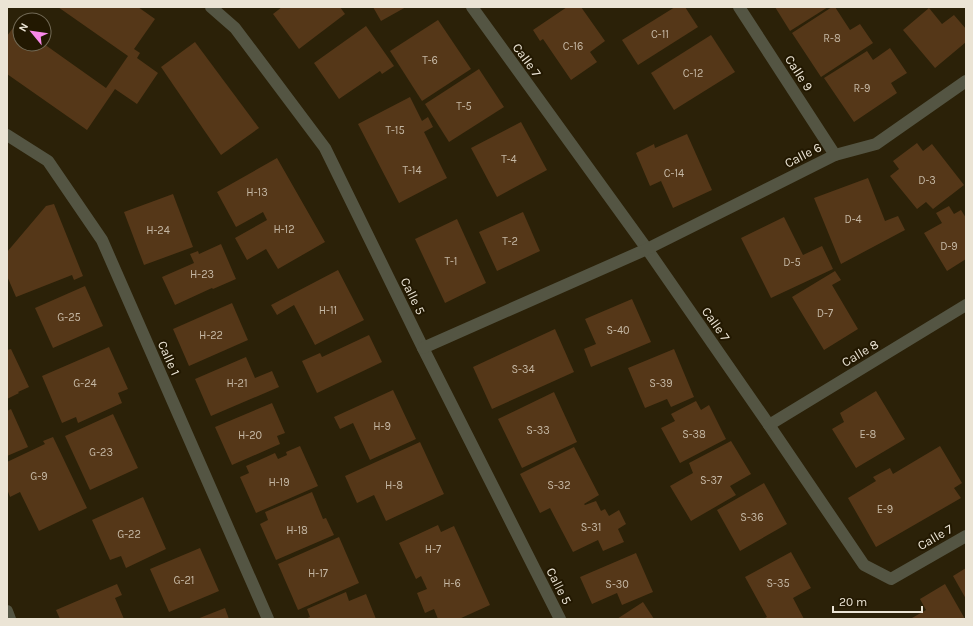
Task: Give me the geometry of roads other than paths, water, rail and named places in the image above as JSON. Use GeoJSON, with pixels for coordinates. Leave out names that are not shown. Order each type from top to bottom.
{"type":"FeatureCollection","features":[{"type":"Feature","properties":{"kind":"street","name":"Calle 5"},"geometry":{"type":"LineString","coordinates":[[211,7],[235,28],[325,148],[423,348],[560,619]]}},
{"type":"Feature","properties":{"kind":"street","name":"Calle 7"},"geometry":{"type":"LineString","coordinates":[[472,7],[647,249],[864,565],[891,579],[966,536]]}},
{"type":"Feature","properties":{"kind":"street","name":"Calle 9"},"geometry":{"type":"LineString","coordinates":[[739,7],[835,154]]}},
{"type":"Feature","properties":{"kind":"street","name":"Calle 6"},"geometry":{"type":"LineString","coordinates":[[423,348],[647,249],[835,154],[876,144],[966,81]]}},
{"type":"Feature","properties":{"kind":"street","name":"Calle 1"},"geometry":{"type":"LineString","coordinates":[[7,135],[48,161],[102,240],[268,619]]}},
{"type":"Feature","properties":{"kind":"street","name":"Calle 8"},"geometry":{"type":"LineString","coordinates":[[769,425],[966,305]]}},
{"type":"Feature","properties":{"kind":"street"},"geometry":{"type":"LineString","coordinates":[[7,611],[10,619]]}}]}
